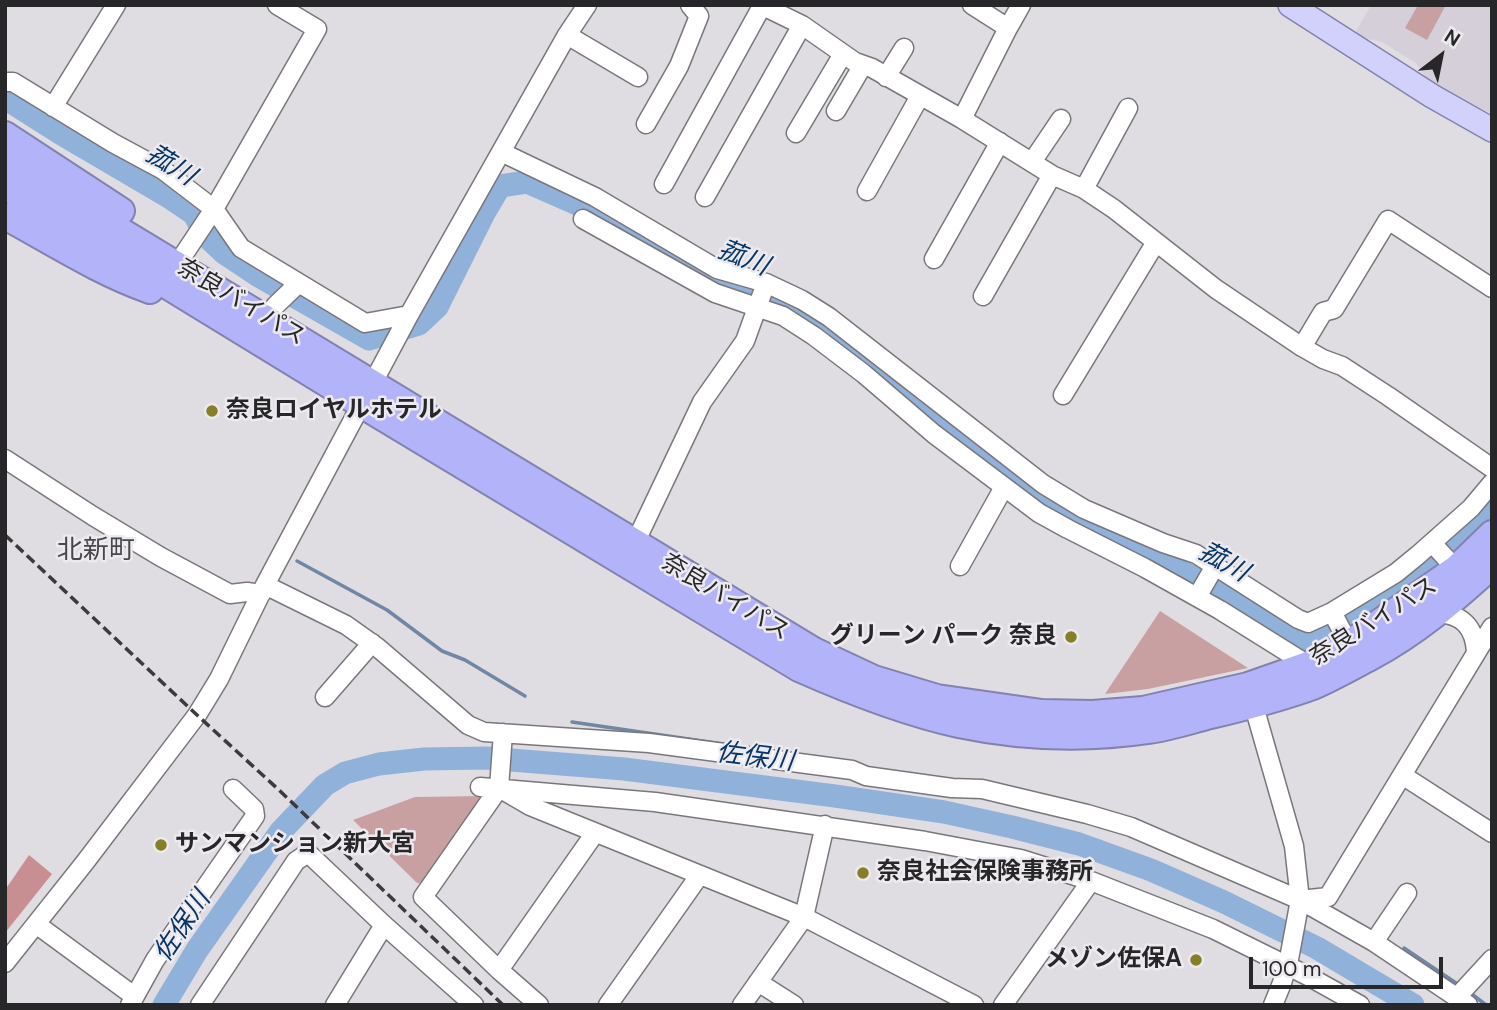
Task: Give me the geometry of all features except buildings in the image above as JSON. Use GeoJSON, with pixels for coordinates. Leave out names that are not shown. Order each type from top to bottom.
{"type":"FeatureCollection","features":[{"type":"Feature","properties":{"kind":"highway"},"geometry":{"type":"LineString","coordinates":[[5,135],[191,243],[266,318]]}},
{"type":"Feature","properties":{"kind":"highway","name":"奈良バイパス"},"geometry":{"type":"LineString","coordinates":[[5,163],[266,318],[367,394],[799,668],[859,694],[959,724],[1000,731],[1073,736],[1150,730],[1251,696],[1308,665],[1339,625],[1442,554],[1492,534]]}},
{"type":"Feature","properties":{"kind":"highway","name":"奈良バイパス"},"geometry":{"type":"LineString","coordinates":[[5,186],[205,308],[635,542],[814,651],[874,679],[937,698],[1042,713],[1092,714],[1251,696],[1315,685],[1419,627],[1492,565]]}},
{"type":"Feature","properties":{"kind":"highway"},"geometry":{"type":"LineString","coordinates":[[5,216],[69,253],[131,283],[205,308]]}},
{"type":"Feature","properties":{"kind":"main road"},"geometry":{"type":"LineString","coordinates":[[1290,5],[1432,96],[1492,130]]}},
{"type":"Feature","properties":{"kind":"street"},"geometry":{"type":"LineString","coordinates":[[52,107],[116,5]]}},
{"type":"Feature","properties":{"kind":"street"},"geometry":{"type":"LineString","coordinates":[[191,243],[214,209],[317,29],[278,5]]}},
{"type":"Feature","properties":{"kind":"street"},"geometry":{"type":"LineString","coordinates":[[5,963],[197,715],[219,679],[263,590],[391,349],[567,35],[587,5]]}},
{"type":"Feature","properties":{"kind":"street"},"geometry":{"type":"LineString","coordinates":[[654,118],[699,16],[690,5]]}},
{"type":"Feature","properties":{"kind":"street"},"geometry":{"type":"LineString","coordinates":[[972,5],[1008,28]]}},
{"type":"Feature","properties":{"kind":"street"},"geometry":{"type":"LineString","coordinates":[[962,119],[1021,5]]}},
{"type":"Feature","properties":{"kind":"street"},"geometry":{"type":"LineString","coordinates":[[664,184],[762,6],[802,25],[855,62],[962,119],[1052,175],[1084,188],[1216,289],[1302,347],[1359,377],[1492,468]]}},
{"type":"Feature","properties":{"kind":"street"},"geometry":{"type":"LineString","coordinates":[[705,197],[802,25]]}},
{"type":"Feature","properties":{"kind":"street"},"geometry":{"type":"LineString","coordinates":[[567,35],[638,77]]}},
{"type":"Feature","properties":{"kind":"street"},"geometry":{"type":"LineString","coordinates":[[886,77],[904,48]]}},
{"type":"Feature","properties":{"kind":"street"},"geometry":{"type":"LineString","coordinates":[[796,133],[843,54]]}},
{"type":"Feature","properties":{"kind":"street"},"geometry":{"type":"LineString","coordinates":[[836,111],[863,65]]}},
{"type":"Feature","properties":{"kind":"street"},"geometry":{"type":"LineString","coordinates":[[5,82],[13,82],[163,170],[214,209],[241,248],[365,323],[409,317]]}},
{"type":"Feature","properties":{"kind":"street"},"geometry":{"type":"LineString","coordinates":[[867,191],[920,96]]}},
{"type":"Feature","properties":{"kind":"street"},"geometry":{"type":"LineString","coordinates":[[1084,188],[1128,108]]}},
{"type":"Feature","properties":{"kind":"street"},"geometry":{"type":"LineString","coordinates":[[1032,162],[1061,119]]}},
{"type":"Feature","properties":{"kind":"street"},"geometry":{"type":"LineString","coordinates":[[934,259],[1000,142]]}},
{"type":"Feature","properties":{"kind":"street"},"geometry":{"type":"LineString","coordinates":[[501,152],[595,197],[718,270],[766,283],[802,300],[829,317],[1043,484],[1084,509],[1196,554],[1308,623],[1339,625],[1396,573],[1442,554],[1471,508],[1492,483]]}},
{"type":"Feature","properties":{"kind":"street"},"geometry":{"type":"LineString","coordinates":[[983,296],[1052,175]]}},
{"type":"Feature","properties":{"kind":"street"},"geometry":{"type":"LineString","coordinates":[[583,219],[715,293],[783,316],[864,374],[934,434],[1039,513],[1198,597],[1308,665]]}},
{"type":"Feature","properties":{"kind":"street"},"geometry":{"type":"LineString","coordinates":[[1302,347],[1323,312],[1334,309],[1388,220],[1492,288]]}},
{"type":"Feature","properties":{"kind":"street"},"geometry":{"type":"LineString","coordinates":[[1063,395],[1156,242]]}},
{"type":"Feature","properties":{"kind":"street"},"geometry":{"type":"LineString","coordinates":[[635,542],[702,402],[745,341],[766,283]]}},
{"type":"Feature","properties":{"kind":"street"},"geometry":{"type":"LineString","coordinates":[[266,318],[299,284]]}},
{"type":"Feature","properties":{"kind":"street"},"geometry":{"type":"LineString","coordinates":[[934,434],[949,411]]}},
{"type":"Feature","properties":{"kind":"street"},"geometry":{"type":"LineString","coordinates":[[5,459],[161,557],[230,594],[263,590],[346,625],[372,643],[468,725],[484,732],[649,743],[852,770],[866,776],[927,785],[982,789],[1131,827],[1374,942],[1462,1001],[1492,958]]}},
{"type":"Feature","properties":{"kind":"street"},"geometry":{"type":"LineString","coordinates":[[960,566],[1004,487]]}},
{"type":"Feature","properties":{"kind":"street"},"geometry":{"type":"LineString","coordinates":[[1198,597],[1215,567]]}},
{"type":"Feature","properties":{"kind":"street"},"geometry":{"type":"LineString","coordinates":[[1437,612],[1447,613],[1464,621],[1476,642],[1476,653]]}},
{"type":"Feature","properties":{"kind":"street"},"geometry":{"type":"LineString","coordinates":[[1468,626],[1492,616]]}},
{"type":"Feature","properties":{"kind":"street"},"geometry":{"type":"LineString","coordinates":[[1298,905],[1328,897],[1492,627]]}},
{"type":"Feature","properties":{"kind":"street"},"geometry":{"type":"LineString","coordinates":[[325,697],[372,643]]}},
{"type":"Feature","properties":{"kind":"street"},"geometry":{"type":"LineString","coordinates":[[1251,696],[1293,846],[1298,905],[1288,962],[1273,1005]]}},
{"type":"Feature","properties":{"kind":"street"},"geometry":{"type":"LineString","coordinates":[[503,735],[500,786],[423,897],[539,1005]]}},
{"type":"Feature","properties":{"kind":"street"},"geometry":{"type":"LineString","coordinates":[[1402,775],[1492,833]]}},
{"type":"Feature","properties":{"kind":"street"},"geometry":{"type":"LineString","coordinates":[[500,786],[530,806],[804,917],[974,1005]]}},
{"type":"Feature","properties":{"kind":"street"},"geometry":{"type":"LineString","coordinates":[[480,787],[500,786],[655,802],[825,825],[1021,859],[1091,881],[1213,929],[1288,962],[1360,1005]]}},
{"type":"Feature","properties":{"kind":"street"},"geometry":{"type":"LineString","coordinates":[[36,924],[132,1000],[155,960],[255,816],[254,809],[233,789]]}},
{"type":"Feature","properties":{"kind":"street"},"geometry":{"type":"LineString","coordinates":[[742,1005],[804,917],[825,825]]}},
{"type":"Feature","properties":{"kind":"street"},"geometry":{"type":"LineString","coordinates":[[499,970],[595,833]]}},
{"type":"Feature","properties":{"kind":"street"},"geometry":{"type":"LineString","coordinates":[[200,1005],[296,861],[308,853],[472,1004]]}},
{"type":"Feature","properties":{"kind":"street"},"geometry":{"type":"LineString","coordinates":[[608,1005],[699,876]]}},
{"type":"Feature","properties":{"kind":"street"},"geometry":{"type":"LineString","coordinates":[[1003,1005],[1091,881]]}},
{"type":"Feature","properties":{"kind":"street"},"geometry":{"type":"LineString","coordinates":[[1374,942],[1407,893]]}},
{"type":"Feature","properties":{"kind":"street"},"geometry":{"type":"LineString","coordinates":[[335,1005],[384,925]]}},
{"type":"Feature","properties":{"kind":"street"},"geometry":{"type":"LineString","coordinates":[[758,982],[794,1005]]}},
{"type":"Feature","properties":{"kind":"shaded area"},"geometry":{"type":"Polygon","coordinates":[[[1371,5],[1492,5],[1492,114],[1460,99],[1426,77],[1416,63],[1382,42],[1355,33],[1371,5]]]}},
{"type":"Feature","properties":{"kind":"shaded area"},"geometry":{"type":"Polygon","coordinates":[[[1418,5],[1446,5],[1427,40],[1405,28],[1418,5]]]}},
{"type":"Feature","properties":{"kind":"shaded area"},"geometry":{"type":"Polygon","coordinates":[[[1160,611],[1248,668],[1148,689],[1105,694],[1160,611]]]}},
{"type":"Feature","properties":{"kind":"shaded area"},"geometry":{"type":"Polygon","coordinates":[[[482,796],[483,799],[426,884],[417,883],[353,820],[415,797],[482,796]]]}},
{"type":"Feature","properties":{"kind":"shaded area"},"geometry":{"type":"Polygon","coordinates":[[[29,855],[52,874],[5,933],[5,890],[29,855]]]}},
{"type":"Feature","properties":{"kind":"waterway","name":"菰川"},"geometry":{"type":"LineString","coordinates":[[5,100],[169,197],[194,214],[205,235],[224,253],[369,339],[419,324],[437,307],[500,186],[527,182],[584,207],[714,280],[780,303],[826,332],[1020,484],[1069,516],[1243,604],[1272,624],[1303,640],[1357,611],[1404,579],[1477,519],[1492,501]]}},
{"type":"Feature","properties":{"kind":"waterway"},"geometry":{"type":"LineString","coordinates":[[297,561],[387,610],[442,651],[465,660],[525,696]]}},
{"type":"Feature","properties":{"kind":"waterway"},"geometry":{"type":"LineString","coordinates":[[572,722],[723,744]]}},
{"type":"Feature","properties":{"kind":"waterway","name":"佐保川"},"geometry":{"type":"LineString","coordinates":[[164,1005],[197,950],[281,831],[325,785],[345,773],[379,764],[424,759],[486,758],[624,769],[835,796],[944,812],[1079,844],[1151,870],[1224,902],[1317,948],[1413,1005]]}},
{"type":"Feature","properties":{"kind":"waterway"},"geometry":{"type":"LineString","coordinates":[[1404,948],[1459,985]]}},
{"type":"Feature","properties":{"kind":"waterway"},"geometry":{"type":"LineString","coordinates":[[1468,991],[1486,1005]]}},
{"type":"Feature","properties":{"kind":"railway"},"geometry":{"type":"LineString","coordinates":[[5,535],[279,790],[503,1005]]}},
{"type":"Feature","properties":{"kind":"place","name":"奈良ロイヤルホテル"},"geometry":{"type":"Point","coordinates":[212,411]}},
{"type":"Feature","properties":{"kind":"place","name":"グリーン パーク 奈良"},"geometry":{"type":"Point","coordinates":[1071,637]}},
{"type":"Feature","properties":{"kind":"place","name":"サンマンション新大宮"},"geometry":{"type":"Point","coordinates":[161,845]}},
{"type":"Feature","properties":{"kind":"place","name":"奈良社会保険事務所"},"geometry":{"type":"Point","coordinates":[863,873]}},
{"type":"Feature","properties":{"kind":"place","name":"メゾン佐保A"},"geometry":{"type":"Point","coordinates":[1196,960]}},
{"type":"Feature","properties":{"kind":"district","name":"北新町"},"geometry":{"type":"Point","coordinates":[96,551]}}]}
